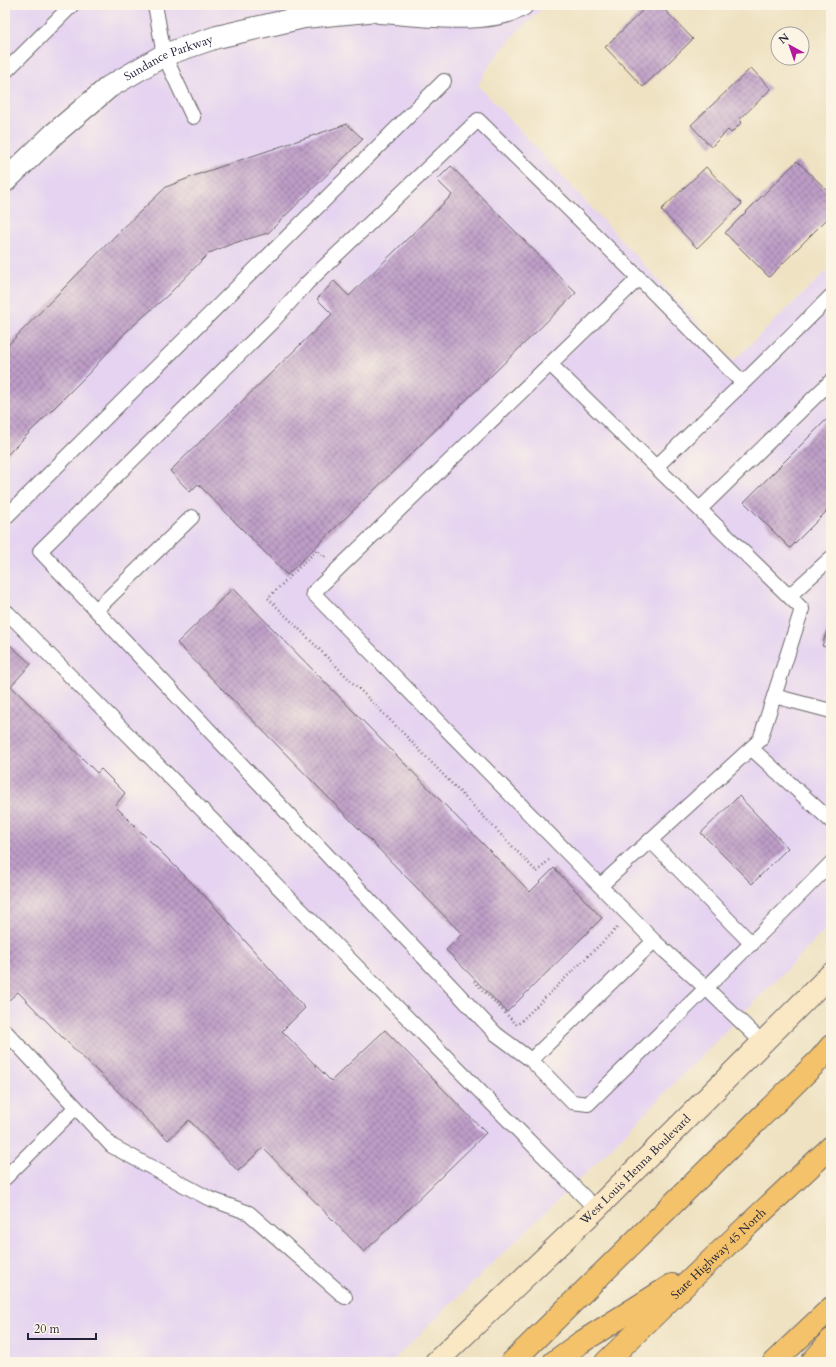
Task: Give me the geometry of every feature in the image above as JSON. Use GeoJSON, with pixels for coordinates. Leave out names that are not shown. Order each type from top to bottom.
{"type":"FeatureCollection","features":[{"type":"Feature","properties":{"kind":"highway"},"geometry":{"type":"LineString","coordinates":[[512,1362],[820,1059],[831,1046]]}},
{"type":"Feature","properties":{"kind":"highway","name":"State Highway 45 North"},"geometry":{"type":"LineString","coordinates":[[606,1362],[708,1262],[831,1147]]}},
{"type":"Feature","properties":{"kind":"highway"},"geometry":{"type":"LineString","coordinates":[[554,1362],[580,1343],[708,1262]]}},
{"type":"Feature","properties":{"kind":"highway"},"geometry":{"type":"LineString","coordinates":[[774,1362],[831,1308]]}},
{"type":"Feature","properties":{"kind":"highway"},"geometry":{"type":"LineString","coordinates":[[812,1362],[831,1340]]}},
{"type":"Feature","properties":{"kind":"main road","name":"West Louis Henna Boulevard"},"geometry":{"type":"LineString","coordinates":[[436,1362],[596,1209],[831,974]]}},
{"type":"Feature","properties":{"kind":"street","name":"Sundance Parkway"},"geometry":{"type":"LineString","coordinates":[[5,181],[55,133],[109,87],[164,54],[217,37],[304,18],[368,11],[396,5]]}},
{"type":"Feature","properties":{"kind":"street","name":"Sundance Parkway"},"geometry":{"type":"LineString","coordinates":[[368,11],[454,17],[497,15],[522,5]]}},
{"type":"Feature","properties":{"kind":"lane"},"geometry":{"type":"LineString","coordinates":[[5,72],[72,5]]}},
{"type":"Feature","properties":{"kind":"lane"},"geometry":{"type":"LineString","coordinates":[[153,5],[156,10],[164,54],[194,117]]}},
{"type":"Feature","properties":{"kind":"lane"},"geometry":{"type":"LineString","coordinates":[[5,518],[444,81]]}},
{"type":"Feature","properties":{"kind":"lane"},"geometry":{"type":"LineString","coordinates":[[743,383],[639,278],[478,120],[307,283],[273,321],[40,551],[496,1034],[530,1060],[572,1102],[588,1104],[752,944],[831,863]]}},
{"type":"Feature","properties":{"kind":"lane"},"geometry":{"type":"LineString","coordinates":[[639,278],[313,593],[654,941],[762,1042]]}},
{"type":"Feature","properties":{"kind":"lane"},"geometry":{"type":"LineString","coordinates":[[656,467],[831,296]]}},
{"type":"Feature","properties":{"kind":"lane"},"geometry":{"type":"LineString","coordinates":[[550,364],[802,609],[760,740],[600,886]]}},
{"type":"Feature","properties":{"kind":"lane"},"geometry":{"type":"LineString","coordinates":[[700,509],[831,381]]}},
{"type":"Feature","properties":{"kind":"lane"},"geometry":{"type":"LineString","coordinates":[[96,610],[192,518]]}},
{"type":"Feature","properties":{"kind":"lane"},"geometry":{"type":"LineString","coordinates":[[789,596],[831,558]]}},
{"type":"Feature","properties":{"kind":"lane"},"geometry":{"type":"LineString","coordinates":[[5,611],[14,618],[596,1209]]}},
{"type":"Feature","properties":{"kind":"lane"},"geometry":{"type":"LineString","coordinates":[[774,696],[831,710]]}},
{"type":"Feature","properties":{"kind":"lane"},"geometry":{"type":"LineString","coordinates":[[751,748],[831,821]]}},
{"type":"Feature","properties":{"kind":"lane"},"geometry":{"type":"LineString","coordinates":[[650,840],[752,944]]}},
{"type":"Feature","properties":{"kind":"lane"},"geometry":{"type":"LineString","coordinates":[[530,1060],[654,941]]}},
{"type":"Feature","properties":{"kind":"lane"},"geometry":{"type":"LineString","coordinates":[[5,1031],[112,1146],[208,1198],[249,1213],[345,1298]]}},
{"type":"Feature","properties":{"kind":"lane"},"geometry":{"type":"LineString","coordinates":[[5,1178],[76,1107]]}},
{"type":"Feature","properties":{"kind":"path"},"geometry":{"type":"LineString","coordinates":[[328,552],[324,557],[317,550],[268,598],[403,733],[537,872],[551,858]]}},
{"type":"Feature","properties":{"kind":"path"},"geometry":{"type":"LineString","coordinates":[[473,980],[517,1025],[617,929],[614,922]]}},
{"type":"Feature","properties":{"kind":"shaded area"},"geometry":{"type":"Polygon","coordinates":[[[5,5],[547,5],[517,32],[489,66],[478,85],[733,361],[831,267],[831,924],[591,1168],[391,1362],[5,1362],[5,5]]]}},
{"type":"Feature","properties":{"kind":"building"},"geometry":{"type":"Polygon","coordinates":[[[648,5],[660,5],[693,39],[643,87],[605,47],[648,5]]]}},
{"type":"Feature","properties":{"kind":"building"},"geometry":{"type":"Polygon","coordinates":[[[751,68],[771,89],[739,120],[742,122],[731,133],[728,130],[711,147],[691,125],[751,68]]]}},
{"type":"Feature","properties":{"kind":"building"},"geometry":{"type":"Polygon","coordinates":[[[347,124],[363,139],[268,233],[234,243],[209,253],[169,294],[126,332],[89,373],[5,457],[5,348],[115,236],[166,187],[199,174],[347,124]]]}},
{"type":"Feature","properties":{"kind":"building"},"geometry":{"type":"Polygon","coordinates":[[[797,161],[831,194],[831,215],[769,277],[725,233],[797,161]]]}},
{"type":"Feature","properties":{"kind":"building"},"geometry":{"type":"Polygon","coordinates":[[[451,166],[576,293],[287,575],[198,484],[190,492],[170,471],[332,314],[317,299],[334,281],[349,296],[452,195],[437,180],[451,166]]]}},
{"type":"Feature","properties":{"kind":"building"},"geometry":{"type":"Polygon","coordinates":[[[706,167],[742,204],[697,248],[661,210],[706,167]]]}},
{"type":"Feature","properties":{"kind":"building"},"geometry":{"type":"Polygon","coordinates":[[[831,415],[831,507],[790,548],[744,502],[831,415]]]}},
{"type":"Feature","properties":{"kind":"building"},"geometry":{"type":"Polygon","coordinates":[[[233,588],[530,892],[554,868],[602,918],[507,1012],[446,950],[462,934],[177,643],[233,588]]]}},
{"type":"Feature","properties":{"kind":"building"},"geometry":{"type":"Polygon","coordinates":[[[831,618],[831,648],[822,646],[831,618]]]}},
{"type":"Feature","properties":{"kind":"building"},"geometry":{"type":"Polygon","coordinates":[[[10,645],[31,664],[11,686],[97,773],[101,769],[125,793],[115,806],[204,895],[305,1008],[282,1031],[331,1081],[385,1030],[486,1133],[364,1252],[263,1148],[238,1171],[189,1120],[168,1140],[18,992],[9,1000],[5,996],[5,649],[10,645]]]}},
{"type":"Feature","properties":{"kind":"building"},"geometry":{"type":"Polygon","coordinates":[[[739,796],[788,848],[752,884],[701,833],[739,796]]]}}]}
